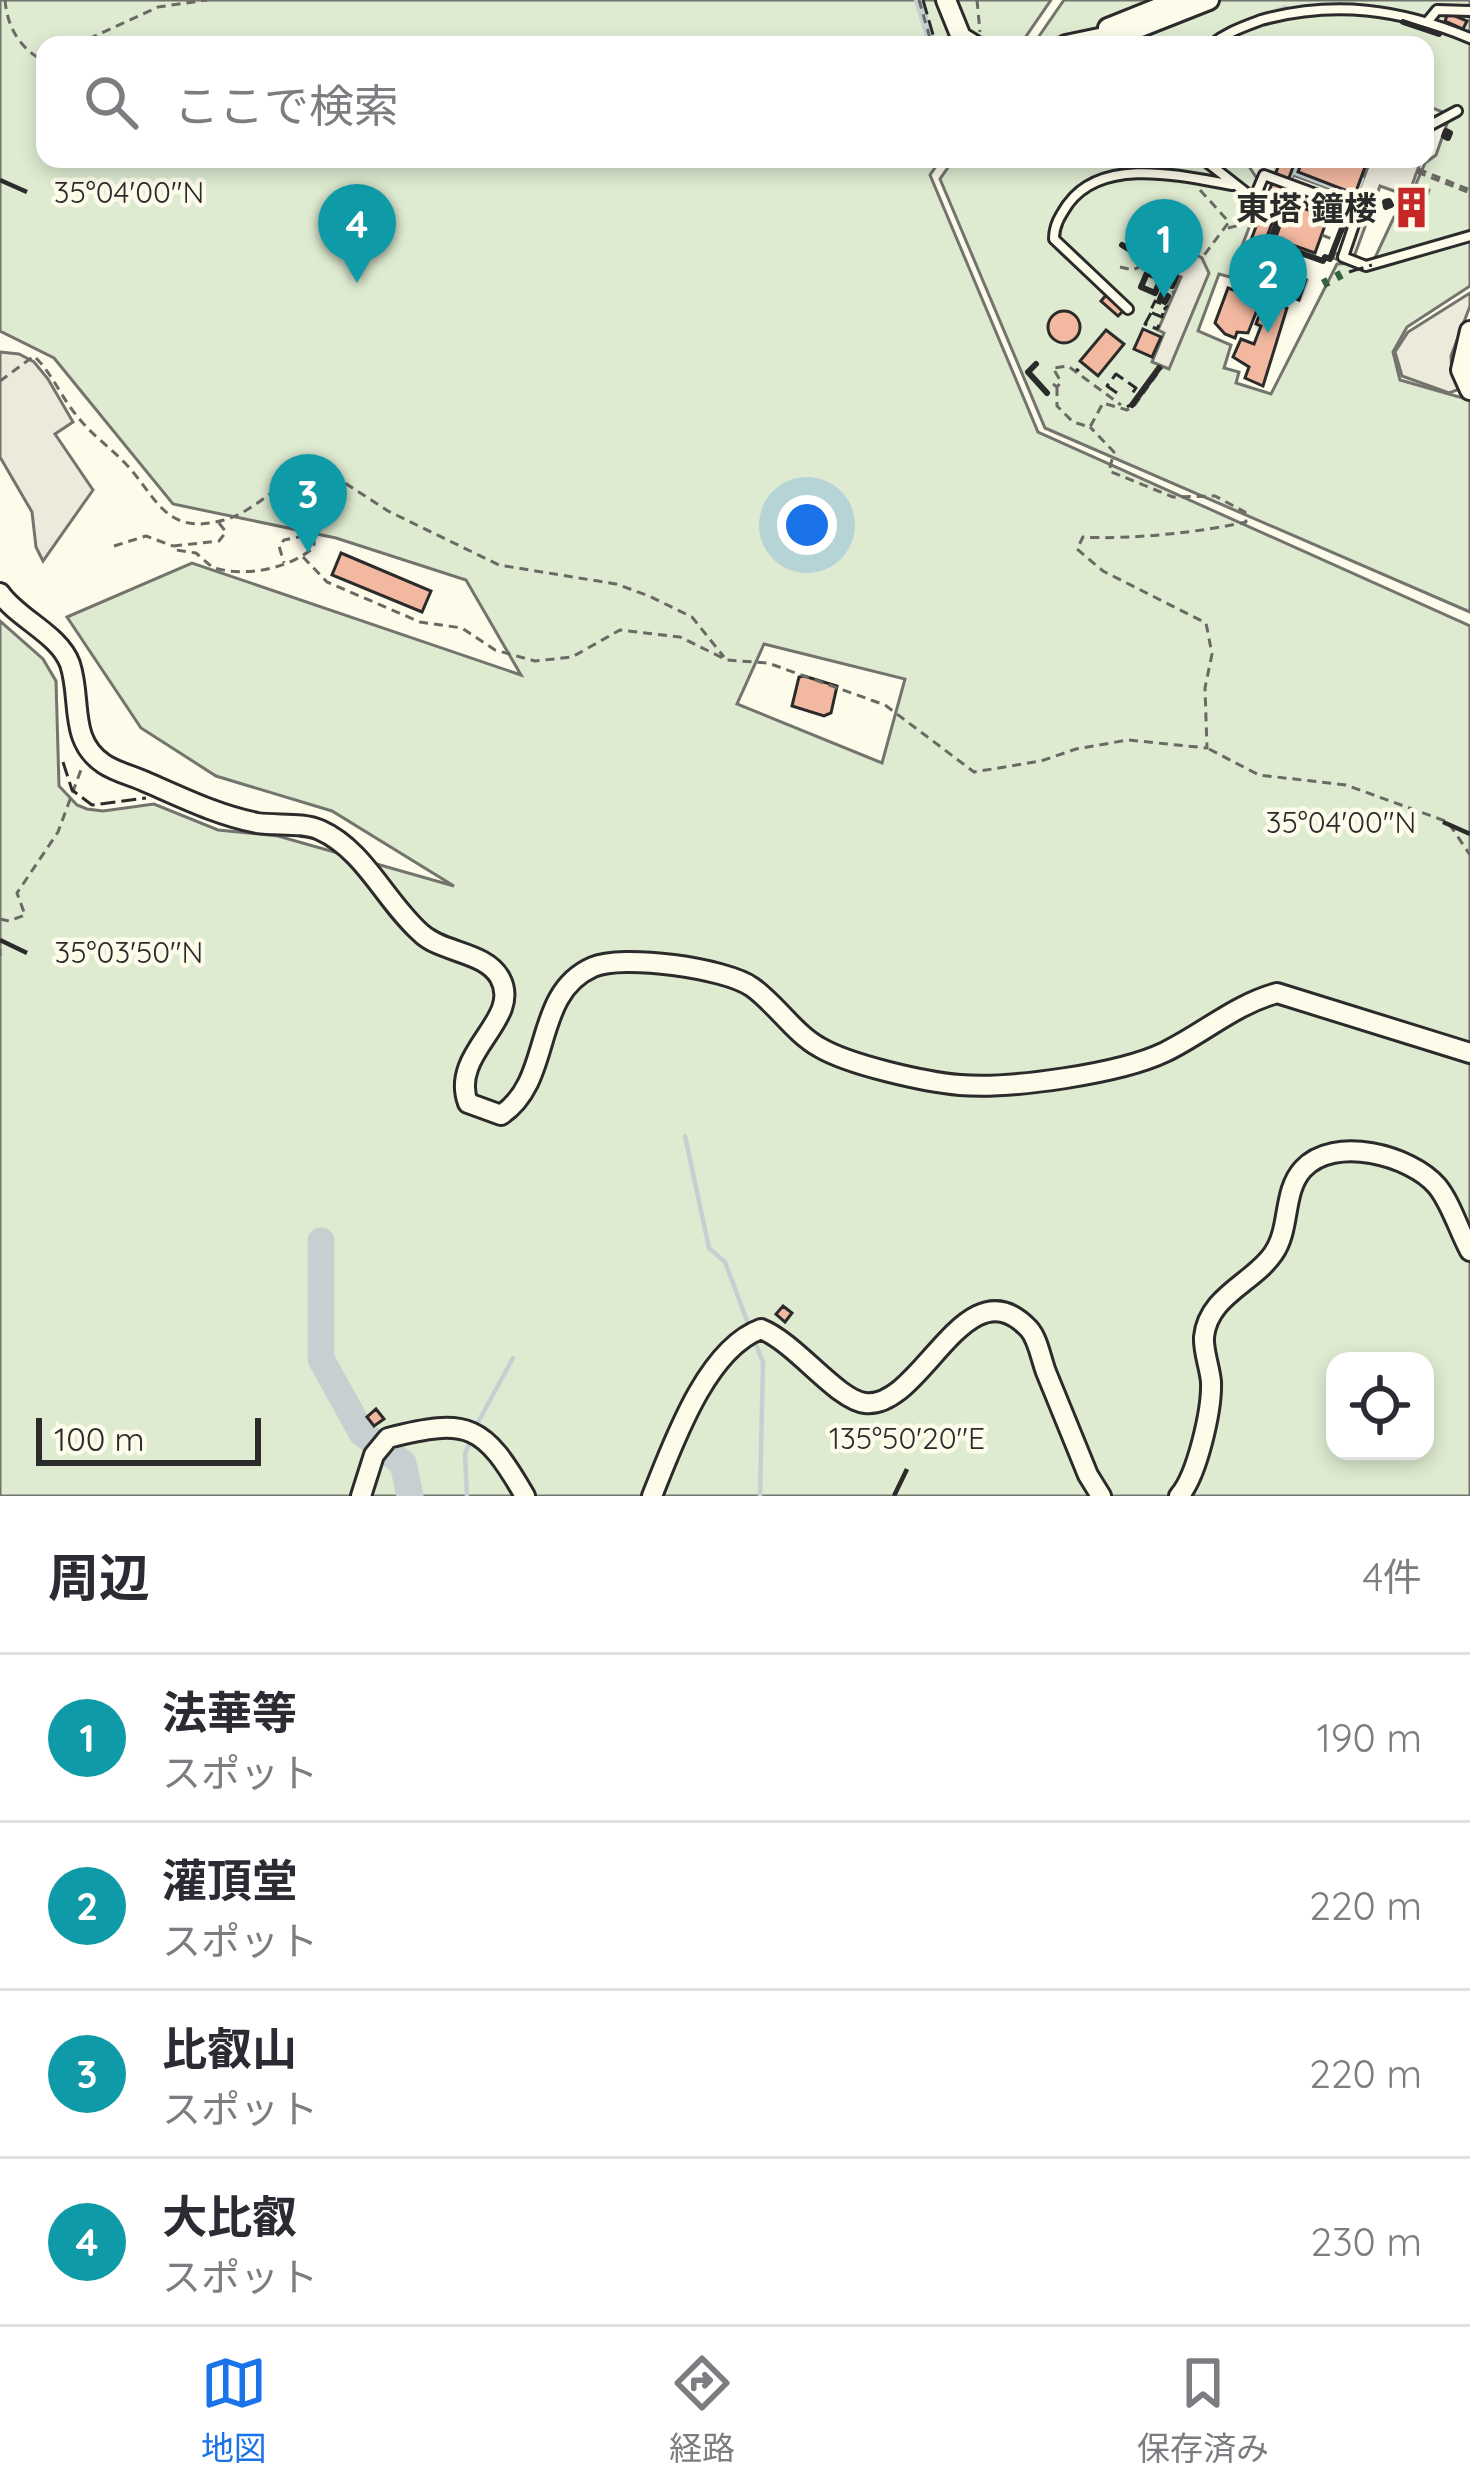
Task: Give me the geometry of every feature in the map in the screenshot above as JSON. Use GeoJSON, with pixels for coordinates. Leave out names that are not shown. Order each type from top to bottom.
{"type":"FeatureCollection","features":[{"type":"Feature","properties":{"kind":"street"},"geometry":{"type":"LineString","coordinates":[[946,0],[962,36]]}},
{"type":"Feature","properties":{"kind":"street"},"geometry":{"type":"LineString","coordinates":[[1088,36],[1178,0]]}},
{"type":"Feature","properties":{"kind":"street"},"geometry":{"type":"LineString","coordinates":[[1108,36],[1209,0]]}},
{"type":"Feature","properties":{"kind":"street"},"geometry":{"type":"LineString","coordinates":[[1470,331],[1462,370],[1470,390]]}},
{"type":"Feature","properties":{"kind":"street"},"geometry":{"type":"LineString","coordinates":[[0,593],[61,649],[70,664],[81,741],[104,764],[221,815],[316,828],[342,842],[422,934],[446,949],[485,962],[500,979],[504,1000],[496,1022],[463,1074],[462,1087],[468,1103],[483,1111],[501,1115],[529,1088],[564,985],[595,966],[632,959],[732,977],[751,986],[817,1047],[853,1061],[958,1085],[1011,1084],[1132,1065],[1166,1052],[1248,1001],[1277,993],[1470,1053]]}},
{"type":"Feature","properties":{"kind":"street"},"geometry":{"type":"LineString","coordinates":[[1179,1496],[1202,1443],[1211,1387],[1204,1337],[1213,1312],[1269,1261],[1282,1241],[1290,1193],[1301,1170],[1318,1156],[1348,1152],[1391,1157],[1414,1167],[1438,1186],[1470,1251]]}},
{"type":"Feature","properties":{"kind":"street"},"geometry":{"type":"LineString","coordinates":[[652,1496],[676,1436],[714,1369],[752,1333],[781,1337],[853,1401],[872,1405],[900,1391],[962,1325],[980,1314],[1008,1314],[1032,1331],[1088,1475],[1101,1496]]}},
{"type":"Feature","properties":{"kind":"street"},"geometry":{"type":"LineString","coordinates":[[361,1496],[374,1455],[388,1438],[464,1428],[483,1436],[499,1451],[525,1496]]}},
{"type":"Feature","properties":{"kind":"lane"},"geometry":{"type":"LineString","coordinates":[[1222,36],[1288,9],[1358,3],[1470,38]]}},
{"type":"Feature","properties":{"kind":"lane"},"geometry":{"type":"LineString","coordinates":[[1427,21],[1437,10],[1470,11]]}},
{"type":"Feature","properties":{"kind":"lane"},"geometry":{"type":"LineString","coordinates":[[1434,123],[1457,110]]}},
{"type":"Feature","properties":{"kind":"lane"},"geometry":{"type":"LineString","coordinates":[[1213,168],[1254,200],[1264,175],[1359,210],[1343,257],[1366,266],[1470,236]]}},
{"type":"Feature","properties":{"kind":"lane"},"geometry":{"type":"LineString","coordinates":[[1128,309],[1054,239],[1054,227],[1070,201],[1096,180],[1141,173],[1233,185]]}},
{"type":"Feature","properties":{"kind":"path"},"geometry":{"type":"LineString","coordinates":[[5,0],[23,48],[36,56]]}},
{"type":"Feature","properties":{"kind":"path"},"geometry":{"type":"LineString","coordinates":[[95,36],[158,8],[207,0]]}},
{"type":"Feature","properties":{"kind":"path"},"geometry":{"type":"LineString","coordinates":[[919,0],[929,36]]}},
{"type":"Feature","properties":{"kind":"path"},"geometry":{"type":"LineString","coordinates":[[976,0],[982,27],[978,36]]}},
{"type":"Feature","properties":{"kind":"path"},"geometry":{"type":"LineString","coordinates":[[1417,170],[1470,191]]}},
{"type":"Feature","properties":{"kind":"path"},"geometry":{"type":"LineString","coordinates":[[1186,177],[1227,218],[1224,230],[1202,258]]}},
{"type":"Feature","properties":{"kind":"path"},"geometry":{"type":"LineString","coordinates":[[1224,230],[1236,226],[1254,200]]}},
{"type":"Feature","properties":{"kind":"path"},"geometry":{"type":"LineString","coordinates":[[1322,236],[1337,241]]}},
{"type":"Feature","properties":{"kind":"path"},"geometry":{"type":"LineString","coordinates":[[1120,267],[1132,270],[1147,263]]}},
{"type":"Feature","properties":{"kind":"path"},"geometry":{"type":"LineString","coordinates":[[1158,286],[1174,293]]}},
{"type":"Feature","properties":{"kind":"path"},"geometry":{"type":"LineString","coordinates":[[0,381],[34,356],[77,417],[126,463],[159,508],[174,520],[218,522],[250,510],[278,485],[319,466],[388,511],[499,565],[616,584],[649,596],[692,617],[727,660]]}},
{"type":"Feature","properties":{"kind":"path"},"geometry":{"type":"LineString","coordinates":[[1127,410],[1068,366],[1053,368],[1060,377],[1055,385],[1057,406],[1073,422],[1090,427],[1114,452],[1109,471],[1173,497],[1215,496],[1245,512],[1246,522],[1215,529],[1117,539],[1083,537],[1077,549],[1103,572],[1206,623],[1212,654],[1205,688],[1207,748]]}},
{"type":"Feature","properties":{"kind":"path"},"geometry":{"type":"LineString","coordinates":[[1127,410],[1163,366]]}},
{"type":"Feature","properties":{"kind":"path"},"geometry":{"type":"LineString","coordinates":[[1090,427],[1103,403],[1127,410]]}},
{"type":"Feature","properties":{"kind":"path"},"geometry":{"type":"LineString","coordinates":[[114,546],[146,536],[173,546],[219,541],[226,532],[218,522]]}},
{"type":"Feature","properties":{"kind":"path"},"geometry":{"type":"LineString","coordinates":[[173,546],[203,557],[212,567],[247,573],[284,563],[303,557],[314,541],[308,536],[292,538],[279,546],[284,563]]}},
{"type":"Feature","properties":{"kind":"path"},"geometry":{"type":"LineString","coordinates":[[303,557],[327,582],[420,622],[462,628],[496,650],[535,661],[572,657],[620,630],[680,638],[727,660],[768,663],[885,705],[974,772],[1128,740],[1207,748],[1258,776],[1346,785],[1448,822],[1470,855]]}},
{"type":"Feature","properties":{"kind":"path"},"geometry":{"type":"LineString","coordinates":[[0,919],[25,915],[17,892],[58,832],[89,748]]}},
{"type":"Feature","properties":{"kind":"path"},"geometry":{"type":"LineString","coordinates":[[0,949],[0,956]]}},
{"type":"Feature","properties":{"kind":"green space"},"geometry":{"type":"Polygon","coordinates":[[[0,0],[1051,0],[1026,36],[36,36],[36,168],[935,168],[930,175],[1038,432],[1470,626],[1470,1496],[0,1496],[0,621],[43,659],[56,681],[59,786],[77,805],[103,811],[154,804],[218,830],[278,836],[454,886],[332,811],[216,776],[141,728],[67,617],[192,563],[521,675],[466,580],[336,538],[173,504],[54,358],[0,331],[0,0]],[[764,644],[737,704],[882,763],[905,679],[764,644]]]}},
{"type":"Feature","properties":{"kind":"green space"},"geometry":{"type":"Polygon","coordinates":[[[1064,0],[1470,0],[1470,286],[1407,327],[1393,352],[1400,380],[1470,400],[1470,612],[1045,428],[940,179],[948,168],[1250,168],[1264,189],[1230,277],[1219,274],[1198,331],[1231,345],[1224,368],[1239,372],[1236,383],[1271,394],[1337,264],[1373,262],[1394,217],[1417,224],[1429,190],[1416,184],[1423,168],[1434,168],[1450,115],[1434,109],[1434,36],[1039,36],[1064,0]]]}},
{"type":"Feature","properties":{"kind":"shaded area"},"geometry":{"type":"Polygon","coordinates":[[[1368,168],[1418,168],[1408,196],[1380,186],[1351,265],[1333,258],[1340,254],[1347,219],[1286,196],[1293,175],[1356,198],[1368,168]]]}},
{"type":"Feature","properties":{"kind":"shaded area"},"geometry":{"type":"Polygon","coordinates":[[[1160,234],[1202,258],[1209,273],[1169,369],[1152,362],[1164,333],[1158,330],[1181,277],[1147,263],[1160,234]]]}},
{"type":"Feature","properties":{"kind":"shaded area"},"geometry":{"type":"Polygon","coordinates":[[[1470,293],[1470,306],[1451,356],[1460,389],[1449,393],[1402,376],[1395,352],[1408,332],[1470,293]]]}},
{"type":"Feature","properties":{"kind":"shaded area"},"geometry":{"type":"Polygon","coordinates":[[[0,352],[34,362],[48,379],[73,422],[55,434],[93,490],[43,561],[36,547],[32,512],[0,457],[0,352]]]}},
{"type":"Feature","properties":{"kind":"building"},"geometry":{"type":"Polygon","coordinates":[[[1448,13],[1467,21],[1463,29],[1445,21],[1448,13]]]}},
{"type":"Feature","properties":{"kind":"building"},"geometry":{"type":"Polygon","coordinates":[[[1278,168],[1293,168],[1250,282],[1237,278],[1278,168]]]}},
{"type":"Feature","properties":{"kind":"building"},"geometry":{"type":"Polygon","coordinates":[[[1300,168],[1365,168],[1355,194],[1298,172],[1300,168]]]}},
{"type":"Feature","properties":{"kind":"building","name":"東塔 鐘楼"},"geometry":{"type":"Polygon","coordinates":[[[1405,198],[1421,203],[1416,217],[1400,212],[1405,198]]]}},
{"type":"Feature","properties":{"kind":"building"},"geometry":{"type":"Polygon","coordinates":[[[1289,203],[1328,217],[1315,253],[1275,239],[1289,203]]]}},
{"type":"Feature","properties":{"kind":"building"},"geometry":{"type":"Polygon","coordinates":[[[1258,262],[1277,269],[1272,282],[1253,275],[1258,262]]]}},
{"type":"Feature","properties":{"kind":"building"},"geometry":{"type":"Polygon","coordinates":[[[1277,269],[1306,280],[1299,300],[1269,289],[1277,269]]]}},
{"type":"Feature","properties":{"kind":"building"},"geometry":{"type":"Polygon","coordinates":[[[1228,288],[1261,300],[1248,333],[1237,332],[1235,338],[1215,323],[1228,288]]]}},
{"type":"Feature","properties":{"kind":"building"},"geometry":{"type":"Polygon","coordinates":[[[1269,289],[1281,293],[1277,304],[1287,308],[1263,386],[1245,378],[1249,367],[1233,357],[1241,339],[1254,344],[1269,289]]]}},
{"type":"Feature","properties":{"kind":"building"},"geometry":{"type":"Polygon","coordinates":[[[1107,294],[1124,310],[1118,316],[1101,301],[1107,294]]]}},
{"type":"Feature","properties":{"kind":"building"},"geometry":{"type":"Polygon","coordinates":[[[1064,311],[1076,315],[1080,327],[1076,339],[1064,343],[1052,339],[1048,327],[1052,315],[1064,311]]]}},
{"type":"Feature","properties":{"kind":"building"},"geometry":{"type":"Polygon","coordinates":[[[1143,329],[1161,337],[1152,357],[1134,349],[1143,329]]]}},
{"type":"Feature","properties":{"kind":"building"},"geometry":{"type":"Polygon","coordinates":[[[1106,330],[1124,344],[1098,376],[1080,361],[1106,330]]]}},
{"type":"Feature","properties":{"kind":"building"},"geometry":{"type":"Polygon","coordinates":[[[341,553],[431,591],[422,612],[332,575],[341,553]]]}},
{"type":"Feature","properties":{"kind":"building"},"geometry":{"type":"Polygon","coordinates":[[[799,677],[837,686],[831,713],[824,716],[792,706],[799,677]]]}},
{"type":"Feature","properties":{"kind":"building"},"geometry":{"type":"Polygon","coordinates":[[[783,1306],[792,1313],[785,1322],[776,1314],[783,1306]]]}},
{"type":"Feature","properties":{"kind":"building"},"geometry":{"type":"Polygon","coordinates":[[[376,1409],[384,1419],[374,1426],[367,1417],[376,1409]]]}},
{"type":"Feature","properties":{"kind":"waterway"},"geometry":{"type":"LineString","coordinates":[[916,0],[927,36]]}},
{"type":"Feature","properties":{"kind":"waterway"},"geometry":{"type":"LineString","coordinates":[[921,0],[931,36]]}},
{"type":"Feature","properties":{"kind":"waterway"},"geometry":{"type":"LineString","coordinates":[[1263,16],[1285,7]]}},
{"type":"Feature","properties":{"kind":"waterway"},"geometry":{"type":"LineString","coordinates":[[1274,176],[1277,168]]}},
{"type":"Feature","properties":{"kind":"waterway"},"geometry":{"type":"LineString","coordinates":[[1294,168],[1258,262],[1307,280],[1299,300]]}},
{"type":"Feature","properties":{"kind":"waterway"},"geometry":{"type":"LineString","coordinates":[[1297,168],[1295,173],[1356,196],[1362,179]]}},
{"type":"Feature","properties":{"kind":"waterway"},"geometry":{"type":"LineString","coordinates":[[1290,194],[1352,217]]}},
{"type":"Feature","properties":{"kind":"waterway"},"geometry":{"type":"LineString","coordinates":[[685,1136],[709,1248],[725,1262],[749,1326]]}},
{"type":"Feature","properties":{"kind":"waterway"},"geometry":{"type":"LineString","coordinates":[[321,1241],[321,1359],[362,1433],[403,1463],[410,1496]]}},
{"type":"Feature","properties":{"kind":"waterway"},"geometry":{"type":"LineString","coordinates":[[753,1337],[763,1362],[760,1496]]}},
{"type":"Feature","properties":{"kind":"waterway"},"geometry":{"type":"LineString","coordinates":[[476,1426],[513,1358]]}},
{"type":"Feature","properties":{"kind":"waterway"},"geometry":{"type":"LineString","coordinates":[[467,1496],[465,1454],[472,1437]]}},
{"type":"Feature","properties":{"kind":"hedge"},"geometry":{"type":"LineString","coordinates":[[1323,284],[1346,272]]}},
{"type":"Feature","properties":{"kind":"fence"},"geometry":{"type":"LineString","coordinates":[[923,0],[933,36]]}},
{"type":"Feature","properties":{"kind":"fence"},"geometry":{"type":"LineString","coordinates":[[1412,193],[1423,201],[1427,191],[1413,189]]}},
{"type":"Feature","properties":{"kind":"fence"},"geometry":{"type":"LineString","coordinates":[[1336,243],[1330,259],[1323,261],[1270,242],[1286,197],[1339,217],[1337,221],[1343,223],[1338,238]]}},
{"type":"Feature","properties":{"kind":"fence"},"geometry":{"type":"LineString","coordinates":[[1349,272],[1372,265]]}},
{"type":"Feature","properties":{"kind":"fence"},"geometry":{"type":"LineString","coordinates":[[1163,313],[1162,317],[1150,312],[1155,301],[1167,306],[1164,310]]}},
{"type":"Feature","properties":{"kind":"fence"},"geometry":{"type":"LineString","coordinates":[[1151,313],[1145,324],[1157,329],[1159,325]]}},
{"type":"Feature","properties":{"kind":"fence"},"geometry":{"type":"LineString","coordinates":[[1117,393],[1107,386],[1116,374],[1136,388],[1131,395]]}},
{"type":"Feature","properties":{"kind":"fence"},"geometry":{"type":"LineString","coordinates":[[63,762],[72,790],[92,805],[146,798]]}},
{"type":"Feature","properties":{"kind":"wall"},"geometry":{"type":"LineString","coordinates":[[1403,22],[1439,34]]}},
{"type":"Feature","properties":{"kind":"wall"},"geometry":{"type":"LineString","coordinates":[[1446,131],[1450,133],[1448,138],[1444,136],[1446,131]]}},
{"type":"Feature","properties":{"kind":"wall"},"geometry":{"type":"LineString","coordinates":[[1286,197],[1339,216],[1338,221],[1344,223],[1330,259],[1323,261],[1270,242],[1286,197]]}},
{"type":"Feature","properties":{"kind":"wall"},"geometry":{"type":"LineString","coordinates":[[1389,201],[1391,205],[1386,207],[1385,202],[1389,201]]}},
{"type":"Feature","properties":{"kind":"wall"},"geometry":{"type":"LineString","coordinates":[[1122,245],[1145,259]]}},
{"type":"Feature","properties":{"kind":"wall"},"geometry":{"type":"LineString","coordinates":[[1147,273],[1161,279],[1155,293],[1141,287],[1147,273]]}},
{"type":"Feature","properties":{"kind":"wall"},"geometry":{"type":"LineString","coordinates":[[1168,274],[1176,277],[1172,286],[1164,283],[1168,274]]}},
{"type":"Feature","properties":{"kind":"wall"},"geometry":{"type":"LineString","coordinates":[[1162,294],[1168,296],[1165,302],[1160,299],[1162,294]]}},
{"type":"Feature","properties":{"kind":"wall"},"geometry":{"type":"LineString","coordinates":[[1036,364],[1028,372],[1047,393]]}},
{"type":"Feature","properties":{"kind":"wall"},"geometry":{"type":"LineString","coordinates":[[1132,405],[1159,368]]}},
{"type":"Feature","properties":{"kind":"place","name":"東塔 鐘楼"},"geometry":{"type":"Point","coordinates":[1411,207]}},
{"type":"Feature","properties":{"kind":"place","name":"大比叡"},"geometry":{"type":"Point","coordinates":[357,283]}},
{"type":"Feature","properties":{"kind":"place","name":"法華等"},"geometry":{"type":"Point","coordinates":[1164,298]}},
{"type":"Feature","properties":{"kind":"place","name":"灌頂堂"},"geometry":{"type":"Point","coordinates":[1268,333]}},
{"type":"Feature","properties":{"kind":"place","name":"比叡山"},"geometry":{"type":"Point","coordinates":[308,553]}}]}
